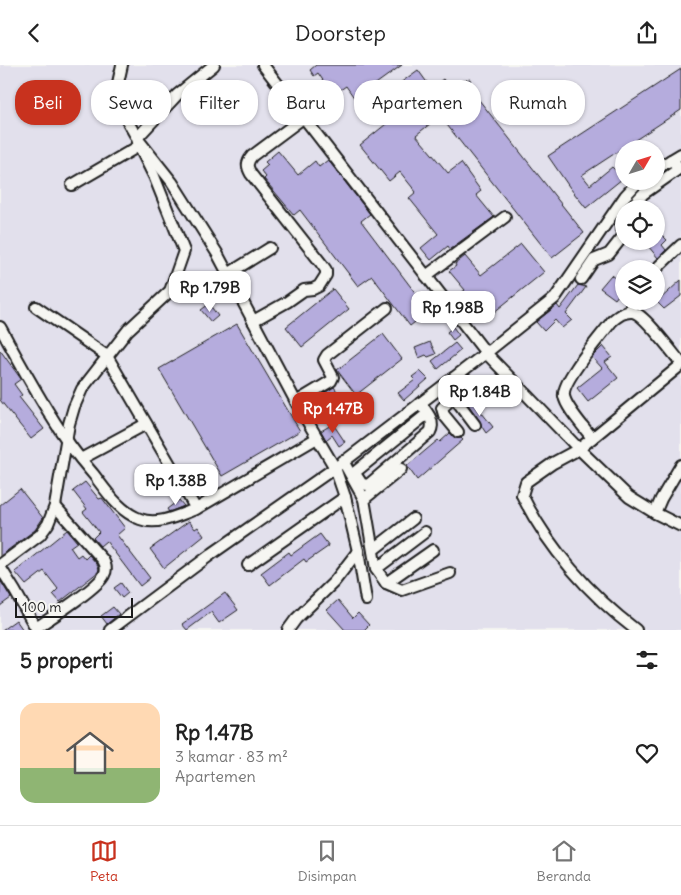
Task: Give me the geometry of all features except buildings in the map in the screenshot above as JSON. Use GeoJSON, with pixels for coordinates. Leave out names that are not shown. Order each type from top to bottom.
{"type":"FeatureCollection","features":[{"type":"Feature","properties":{"kind":"lane"},"geometry":{"type":"LineString","coordinates":[[55,506],[103,560],[106,571],[102,578],[92,587],[36,629],[0,566],[40,535],[48,524],[55,506],[66,440],[74,407],[82,389],[128,330],[170,291],[184,251],[154,175],[128,122],[116,92],[122,65]]}},
{"type":"Feature","properties":{"kind":"lane"},"geometry":{"type":"LineString","coordinates":[[72,185],[138,142],[177,95],[214,65]]}},
{"type":"Feature","properties":{"kind":"lane"},"geometry":{"type":"LineString","coordinates":[[263,65],[274,80]]}},
{"type":"Feature","properties":{"kind":"lane"},"geometry":{"type":"LineString","coordinates":[[253,321],[304,290],[319,286],[326,275],[326,270],[321,263],[247,168],[248,161],[252,156],[294,125]]}},
{"type":"Feature","properties":{"kind":"lane"},"geometry":{"type":"LineString","coordinates":[[308,125],[486,353],[628,497],[681,526]]}},
{"type":"Feature","properties":{"kind":"lane"},"geometry":{"type":"LineString","coordinates":[[138,142],[172,182],[228,274],[296,402],[335,468],[345,497],[358,551],[366,600]]}},
{"type":"Feature","properties":{"kind":"lane"},"geometry":{"type":"LineString","coordinates":[[665,164],[681,154]]}},
{"type":"Feature","properties":{"kind":"lane"},"geometry":{"type":"LineString","coordinates":[[637,200],[680,168],[671,160]]}},
{"type":"Feature","properties":{"kind":"lane"},"geometry":{"type":"LineString","coordinates":[[110,630],[213,553],[335,468],[555,298],[631,190]]}},
{"type":"Feature","properties":{"kind":"lane"},"geometry":{"type":"LineString","coordinates":[[426,276],[505,217]]}},
{"type":"Feature","properties":{"kind":"lane"},"geometry":{"type":"LineString","coordinates":[[665,260],[681,245]]}},
{"type":"Feature","properties":{"kind":"lane"},"geometry":{"type":"LineString","coordinates":[[581,279],[594,260],[609,254],[615,247]]}},
{"type":"Feature","properties":{"kind":"lane"},"geometry":{"type":"LineString","coordinates":[[228,274],[270,248]]}},
{"type":"Feature","properties":{"kind":"lane"},"geometry":{"type":"LineString","coordinates":[[36,307],[107,356],[196,509]]}},
{"type":"Feature","properties":{"kind":"lane"},"geometry":{"type":"LineString","coordinates":[[296,402],[331,381],[333,377],[325,363],[327,355],[387,308]]}},
{"type":"Feature","properties":{"kind":"lane"},"geometry":{"type":"LineString","coordinates":[[592,438],[564,396],[565,386],[612,321],[620,315],[633,312],[642,317],[681,364],[579,449],[553,463],[526,482],[522,495],[533,518],[592,593],[636,630]]}},
{"type":"Feature","properties":{"kind":"lane"},"geometry":{"type":"LineString","coordinates":[[0,327],[66,440],[110,496],[126,513],[142,520],[168,519],[196,509],[317,438]]}},
{"type":"Feature","properties":{"kind":"lane"},"geometry":{"type":"LineString","coordinates":[[452,378],[459,392],[442,408],[444,415],[458,432]]}},
{"type":"Feature","properties":{"kind":"lane"},"geometry":{"type":"LineString","coordinates":[[454,397],[475,425]]}},
{"type":"Feature","properties":{"kind":"lane"},"geometry":{"type":"LineString","coordinates":[[345,460],[362,483],[368,485],[430,432],[433,427],[428,413],[420,403]]}},
{"type":"Feature","properties":{"kind":"lane"},"geometry":{"type":"LineString","coordinates":[[354,473],[428,413]]}},
{"type":"Feature","properties":{"kind":"lane"},"geometry":{"type":"LineString","coordinates":[[81,459],[146,423]]}},
{"type":"Feature","properties":{"kind":"lane"},"geometry":{"type":"LineString","coordinates":[[345,460],[364,499],[376,569],[386,583],[402,590],[450,573]]}},
{"type":"Feature","properties":{"kind":"lane"},"geometry":{"type":"LineString","coordinates":[[655,513],[660,499],[681,465]]}},
{"type":"Feature","properties":{"kind":"lane"},"geometry":{"type":"LineString","coordinates":[[364,499],[401,469]]}},
{"type":"Feature","properties":{"kind":"lane"},"geometry":{"type":"LineString","coordinates":[[248,565],[345,497]]}},
{"type":"Feature","properties":{"kind":"lane"},"geometry":{"type":"LineString","coordinates":[[374,550],[413,519]]}},
{"type":"Feature","properties":{"kind":"lane"},"geometry":{"type":"LineString","coordinates":[[376,569],[424,532]]}},
{"type":"Feature","properties":{"kind":"lane"},"geometry":{"type":"LineString","coordinates":[[386,583],[433,550]]}},
{"type":"Feature","properties":{"kind":"lane"},"geometry":{"type":"LineString","coordinates":[[288,630],[296,619],[334,582],[358,551]]}},
{"type":"Feature","properties":{"kind":"shaded area"},"geometry":{"type":"Polygon","coordinates":[[[0,65],[681,65],[681,630],[0,630],[0,65]]]}}]}
